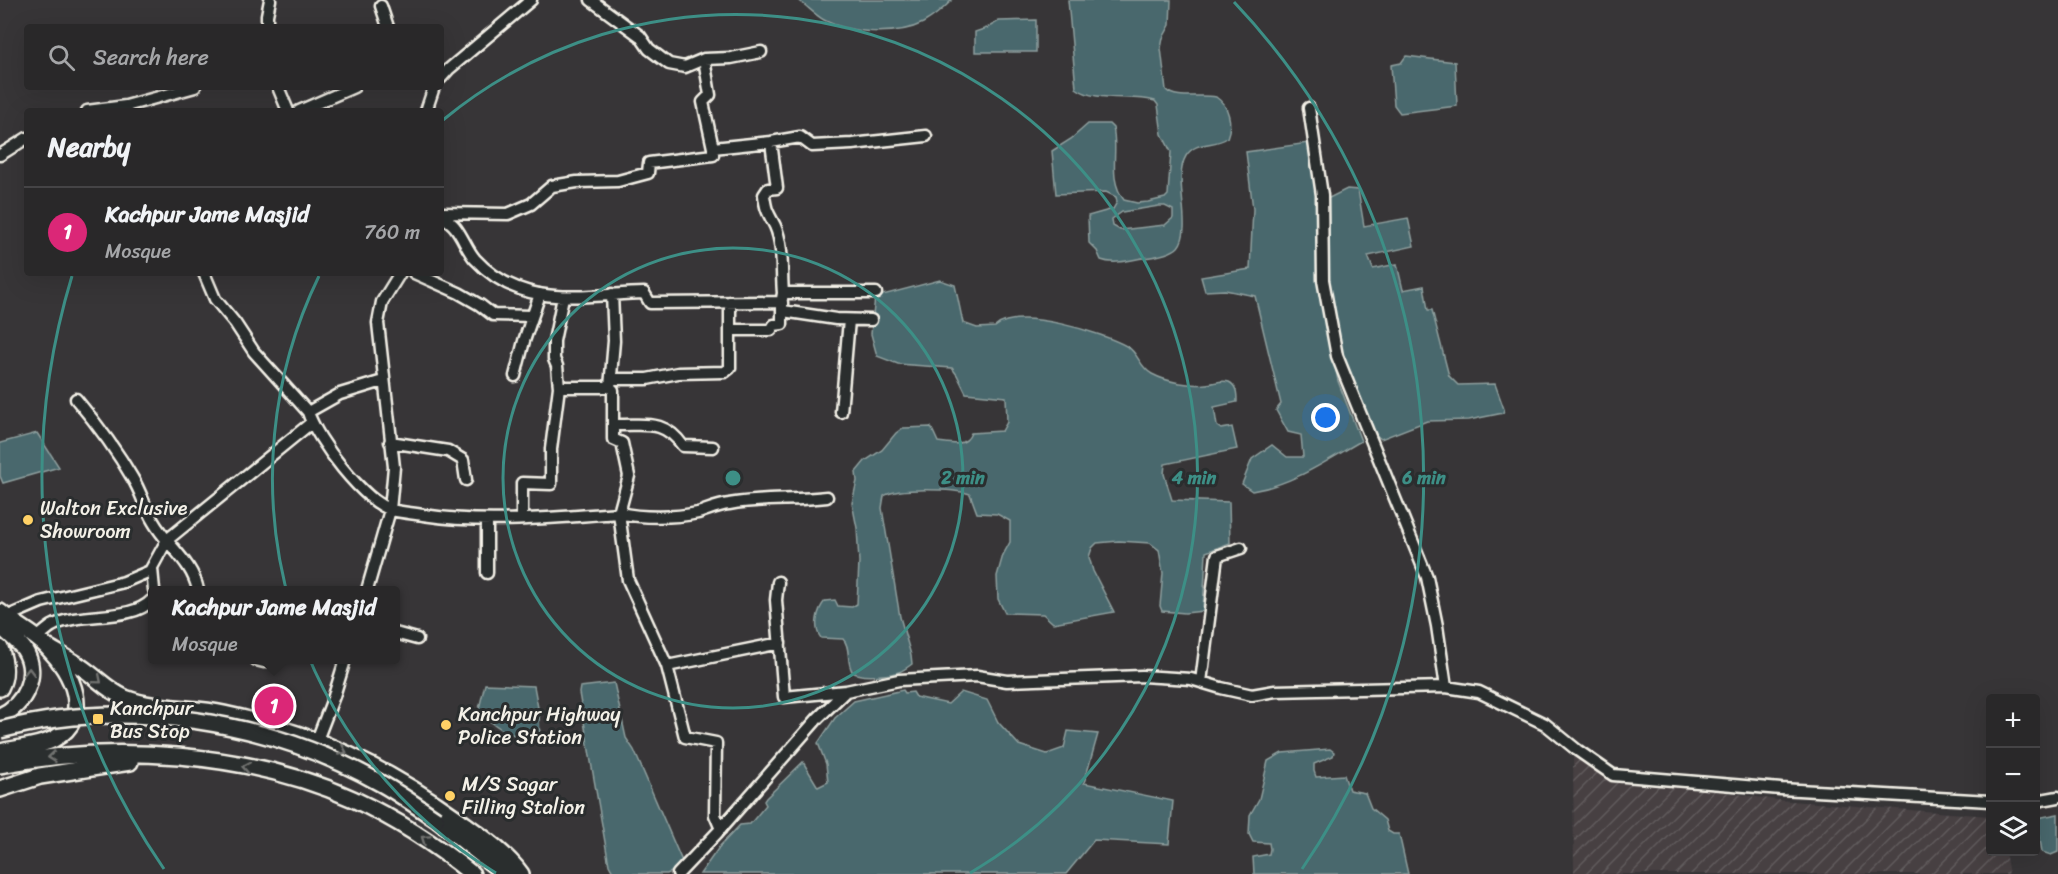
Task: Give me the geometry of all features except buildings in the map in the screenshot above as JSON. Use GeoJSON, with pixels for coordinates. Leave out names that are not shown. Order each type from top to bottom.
{"type":"FeatureCollection","features":[{"type":"Feature","properties":{"kind":"highway"},"geometry":{"type":"LineString","coordinates":[[2,618],[82,667],[105,686],[126,698],[223,714],[273,726],[318,740],[377,768],[440,806],[503,855],[521,874]]}},
{"type":"Feature","properties":{"kind":"highway"},"geometry":{"type":"LineString","coordinates":[[0,717],[23,697],[31,672],[30,661],[2,618]]}},
{"type":"Feature","properties":{"kind":"highway"},"geometry":{"type":"LineString","coordinates":[[0,752],[52,740],[62,734],[74,715],[76,703],[72,680],[43,643]]}},
{"type":"Feature","properties":{"kind":"highway"},"geometry":{"type":"LineString","coordinates":[[0,648],[5,666],[4,680],[0,688]]}},
{"type":"Feature","properties":{"kind":"highway"},"geometry":{"type":"LineString","coordinates":[[0,730],[43,721],[122,715],[188,720],[238,729],[298,746],[356,770],[382,784],[436,819],[505,874]]}},
{"type":"Feature","properties":{"kind":"highway"},"geometry":{"type":"LineString","coordinates":[[0,765],[74,755],[147,755],[217,762],[256,769],[323,788],[388,817],[422,836],[472,874]]}},
{"type":"Feature","properties":{"kind":"highway"},"geometry":{"type":"LineString","coordinates":[[0,789],[40,776],[126,763],[147,755]]}},
{"type":"Feature","properties":{"kind":"street"},"geometry":{"type":"LineString","coordinates":[[267,24],[270,0]]}},
{"type":"Feature","properties":{"kind":"street"},"geometry":{"type":"LineString","coordinates":[[444,75],[531,0]]}},
{"type":"Feature","properties":{"kind":"street"},"geometry":{"type":"LineString","coordinates":[[591,0],[640,36],[649,49],[669,64],[685,67],[704,59],[731,58],[761,52]]}},
{"type":"Feature","properties":{"kind":"street"},"geometry":{"type":"LineString","coordinates":[[381,6],[387,24]]}},
{"type":"Feature","properties":{"kind":"street"},"geometry":{"type":"LineString","coordinates":[[444,215],[508,214],[531,204],[552,186],[577,182],[618,181],[648,173],[649,163],[713,155],[704,102],[710,95],[704,59]]}},
{"type":"Feature","properties":{"kind":"street"},"geometry":{"type":"LineString","coordinates":[[127,108],[185,90]]}},
{"type":"Feature","properties":{"kind":"street"},"geometry":{"type":"LineString","coordinates":[[279,90],[287,108]]}},
{"type":"Feature","properties":{"kind":"street"},"geometry":{"type":"LineString","coordinates":[[306,108],[347,90]]}},
{"type":"Feature","properties":{"kind":"street"},"geometry":{"type":"LineString","coordinates":[[427,108],[433,90]]}},
{"type":"Feature","properties":{"kind":"street"},"geometry":{"type":"LineString","coordinates":[[1308,108],[1322,195],[1323,280],[1337,356],[1427,577],[1446,687]]}},
{"type":"Feature","properties":{"kind":"street"},"geometry":{"type":"LineString","coordinates":[[713,148],[800,137],[812,146],[926,136]]}},
{"type":"Feature","properties":{"kind":"street"},"geometry":{"type":"LineString","coordinates":[[0,155],[24,140]]}},
{"type":"Feature","properties":{"kind":"street"},"geometry":{"type":"LineString","coordinates":[[730,330],[771,330],[774,325],[782,324],[780,250],[775,226],[766,209],[764,195],[768,189],[777,188],[771,142]]}},
{"type":"Feature","properties":{"kind":"street"},"geometry":{"type":"LineString","coordinates":[[444,218],[455,227],[474,258],[497,280],[540,294],[563,297],[644,293],[650,303],[783,302],[876,294]]}},
{"type":"Feature","properties":{"kind":"street"},"geometry":{"type":"LineString","coordinates":[[205,276],[215,299],[235,323],[254,352],[309,417],[335,461],[376,501],[390,510],[450,519],[500,521],[619,513],[635,517],[672,517],[698,513],[727,504],[775,498],[827,497]]}},
{"type":"Feature","properties":{"kind":"street"},"geometry":{"type":"LineString","coordinates":[[368,586],[390,510],[394,467],[378,322],[382,302],[398,276]]}},
{"type":"Feature","properties":{"kind":"street"},"geometry":{"type":"LineString","coordinates":[[421,276],[459,293],[493,315],[532,316]]}},
{"type":"Feature","properties":{"kind":"street"},"geometry":{"type":"LineString","coordinates":[[515,376],[540,294]]}},
{"type":"Feature","properties":{"kind":"street"},"geometry":{"type":"LineString","coordinates":[[612,294],[614,341],[610,383],[614,390],[613,439],[622,443],[629,476],[619,513],[628,580],[667,666],[685,737],[716,743],[715,815],[721,829]]}},
{"type":"Feature","properties":{"kind":"street"},"geometry":{"type":"LineString","coordinates":[[522,519],[522,483],[551,484],[551,449],[560,387],[554,359],[554,341],[563,297]]}},
{"type":"Feature","properties":{"kind":"street"},"geometry":{"type":"LineString","coordinates":[[560,387],[647,379],[678,373],[725,372],[730,368],[730,302]]}},
{"type":"Feature","properties":{"kind":"street"},"geometry":{"type":"LineString","coordinates":[[783,302],[849,320],[871,320]]}},
{"type":"Feature","properties":{"kind":"street"},"geometry":{"type":"LineString","coordinates":[[841,412],[849,320]]}},
{"type":"Feature","properties":{"kind":"street"},"geometry":{"type":"LineString","coordinates":[[154,586],[152,570],[167,540],[309,417],[339,394],[383,381]]}},
{"type":"Feature","properties":{"kind":"street"},"geometry":{"type":"LineString","coordinates":[[76,399],[134,479],[152,521],[187,563],[197,586]]}},
{"type":"Feature","properties":{"kind":"street"},"geometry":{"type":"LineString","coordinates":[[613,425],[660,426],[673,432],[683,446],[713,447]]}},
{"type":"Feature","properties":{"kind":"street"},"geometry":{"type":"LineString","coordinates":[[390,442],[448,451],[463,460],[466,480]]}},
{"type":"Feature","properties":{"kind":"street"},"geometry":{"type":"LineString","coordinates":[[487,520],[488,573]]}},
{"type":"Feature","properties":{"kind":"street"},"geometry":{"type":"LineString","coordinates":[[1201,682],[1217,556],[1241,548]]}},
{"type":"Feature","properties":{"kind":"street"},"geometry":{"type":"LineString","coordinates":[[2,618],[41,602],[124,582],[152,570]]}},
{"type":"Feature","properties":{"kind":"street"},"geometry":{"type":"LineString","coordinates":[[778,582],[776,600],[784,697],[846,692],[899,680],[976,676],[1007,681],[1142,676],[1191,679],[1252,694],[1275,691],[1446,687],[1479,692],[1545,724],[1613,775],[1781,789],[1986,801]]}},
{"type":"Feature","properties":{"kind":"street"},"geometry":{"type":"LineString","coordinates":[[43,643],[54,625],[86,617],[144,608],[148,604]]}},
{"type":"Feature","properties":{"kind":"street"},"geometry":{"type":"LineString","coordinates":[[400,634],[417,639]]}},
{"type":"Feature","properties":{"kind":"street"},"geometry":{"type":"LineString","coordinates":[[667,666],[780,643]]}},
{"type":"Feature","properties":{"kind":"street"},"geometry":{"type":"LineString","coordinates":[[318,740],[344,664]]}},
{"type":"Feature","properties":{"kind":"street"},"geometry":{"type":"LineString","coordinates":[[678,874],[721,829],[818,718],[846,692]]}},
{"type":"Feature","properties":{"kind":"street"},"geometry":{"type":"LineString","coordinates":[[2040,800],[2058,797]]}},
{"type":"Feature","properties":{"kind":"shaded area"},"geometry":{"type":"Polygon","coordinates":[[[1573,755],[1651,781],[1777,800],[1986,816],[1986,856],[2006,856],[2009,874],[1574,874],[1573,755]]]}},
{"type":"Feature","properties":{"kind":"water"},"geometry":{"type":"Polygon","coordinates":[[[798,0],[952,0],[923,23],[900,30],[873,32],[834,25],[798,0]]]}},
{"type":"Feature","properties":{"kind":"water"},"geometry":{"type":"Polygon","coordinates":[[[1068,0],[1171,0],[1170,25],[1161,48],[1166,90],[1182,96],[1216,97],[1227,110],[1230,121],[1227,138],[1195,148],[1186,156],[1181,177],[1184,228],[1182,239],[1175,249],[1156,256],[1122,262],[1101,260],[1097,251],[1089,243],[1088,216],[1113,209],[1117,202],[1116,197],[1106,192],[1056,194],[1052,151],[1071,139],[1088,124],[1109,124],[1113,128],[1116,183],[1124,200],[1137,203],[1148,202],[1165,198],[1168,195],[1171,152],[1162,134],[1158,105],[1155,101],[1103,97],[1084,93],[1076,88],[1068,0]],[[1165,206],[1122,212],[1112,219],[1113,226],[1120,230],[1165,225],[1173,218],[1173,210],[1165,206]]]}},
{"type":"Feature","properties":{"kind":"water"},"geometry":{"type":"Polygon","coordinates":[[[1036,20],[1036,52],[975,52],[975,32],[999,21],[1036,20]]]}},
{"type":"Feature","properties":{"kind":"water"},"geometry":{"type":"Polygon","coordinates":[[[1406,56],[1455,62],[1457,106],[1400,113],[1394,105],[1391,65],[1401,63],[1406,56]]]}},
{"type":"Feature","properties":{"kind":"water"},"geometry":{"type":"Polygon","coordinates":[[[1308,143],[1317,203],[1320,289],[1338,381],[1361,441],[1295,478],[1252,491],[1242,484],[1252,459],[1272,445],[1287,457],[1303,457],[1301,435],[1288,432],[1276,410],[1281,404],[1255,296],[1225,290],[1205,291],[1201,277],[1250,269],[1253,209],[1246,152],[1308,143]]]}},
{"type":"Feature","properties":{"kind":"water"},"geometry":{"type":"Polygon","coordinates":[[[1347,189],[1358,190],[1364,226],[1408,218],[1414,246],[1368,256],[1373,269],[1397,264],[1403,290],[1424,286],[1428,310],[1432,310],[1449,376],[1458,385],[1495,384],[1504,409],[1503,413],[1469,420],[1427,421],[1381,439],[1376,435],[1354,391],[1344,363],[1330,294],[1327,199],[1347,189]]]}},
{"type":"Feature","properties":{"kind":"water"},"geometry":{"type":"Polygon","coordinates":[[[940,280],[955,285],[963,323],[977,328],[995,327],[1006,321],[1022,319],[1061,324],[1100,335],[1128,347],[1148,371],[1164,379],[1192,384],[1226,381],[1234,386],[1237,402],[1214,407],[1217,426],[1221,429],[1232,427],[1237,449],[1165,464],[1164,474],[1172,500],[1229,502],[1230,543],[1206,552],[1203,611],[1185,613],[1162,611],[1160,606],[1163,573],[1159,550],[1150,543],[1119,541],[1097,543],[1092,548],[1089,557],[1093,571],[1114,612],[1053,623],[1043,614],[1005,613],[998,599],[997,576],[1003,555],[1010,542],[1010,521],[997,514],[977,513],[970,494],[940,490],[913,490],[884,496],[882,508],[900,617],[912,664],[901,671],[889,674],[861,675],[852,671],[850,667],[847,646],[843,639],[821,638],[817,629],[817,619],[825,601],[835,600],[838,606],[852,607],[857,604],[859,562],[857,528],[852,503],[857,481],[856,472],[865,461],[882,450],[903,428],[931,427],[938,442],[958,444],[966,441],[971,433],[1002,431],[1007,422],[1006,397],[966,393],[952,368],[898,364],[877,356],[871,334],[875,297],[940,280]]]}},
{"type":"Feature","properties":{"kind":"water"},"geometry":{"type":"Polygon","coordinates":[[[37,433],[59,467],[3,483],[0,476],[0,443],[37,433]]]}},
{"type":"Feature","properties":{"kind":"water"},"geometry":{"type":"Polygon","coordinates":[[[614,683],[626,738],[634,750],[684,866],[667,874],[614,874],[609,865],[579,693],[580,687],[614,683]]]}},
{"type":"Feature","properties":{"kind":"water"},"geometry":{"type":"Polygon","coordinates":[[[485,684],[534,686],[539,713],[540,741],[507,733],[478,713],[485,684]]]}},
{"type":"Feature","properties":{"kind":"water"},"geometry":{"type":"Polygon","coordinates":[[[903,690],[905,693],[913,692],[916,697],[948,704],[961,692],[987,700],[998,722],[1019,745],[1047,754],[1064,748],[1068,731],[1098,734],[1084,783],[1173,801],[1169,844],[1094,840],[1066,874],[700,874],[720,846],[740,825],[750,824],[766,805],[764,801],[766,798],[803,762],[818,787],[828,782],[826,764],[818,743],[835,718],[854,701],[903,690]]]}},
{"type":"Feature","properties":{"kind":"water"},"geometry":{"type":"Polygon","coordinates":[[[1330,749],[1334,752],[1333,756],[1314,764],[1316,777],[1344,775],[1349,790],[1365,793],[1371,808],[1385,820],[1388,831],[1399,834],[1408,874],[1254,874],[1253,857],[1269,854],[1270,849],[1269,843],[1253,842],[1249,834],[1250,815],[1259,799],[1268,761],[1282,753],[1330,749]]]}},
{"type":"Feature","properties":{"kind":"water"},"geometry":{"type":"Polygon","coordinates":[[[2058,814],[2058,852],[2051,855],[2042,852],[2040,817],[2058,814]]]}},
{"type":"Feature","properties":{"kind":"place","name":"Walton Exclusive Showroom"},"geometry":{"type":"Point","coordinates":[28,520]}},
{"type":"Feature","properties":{"kind":"place","name":"Kachpur Jame Masjid"},"geometry":{"type":"Point","coordinates":[274,706]}},
{"type":"Feature","properties":{"kind":"place","name":"Kanchpur Bus Stop"},"geometry":{"type":"Point","coordinates":[98,719]}},
{"type":"Feature","properties":{"kind":"place","name":"Kanchpur Highway Police Station"},"geometry":{"type":"Point","coordinates":[446,725]}},
{"type":"Feature","properties":{"kind":"place","name":"M/S Sagar Filling Stalion"},"geometry":{"type":"Point","coordinates":[450,796]}}]}
